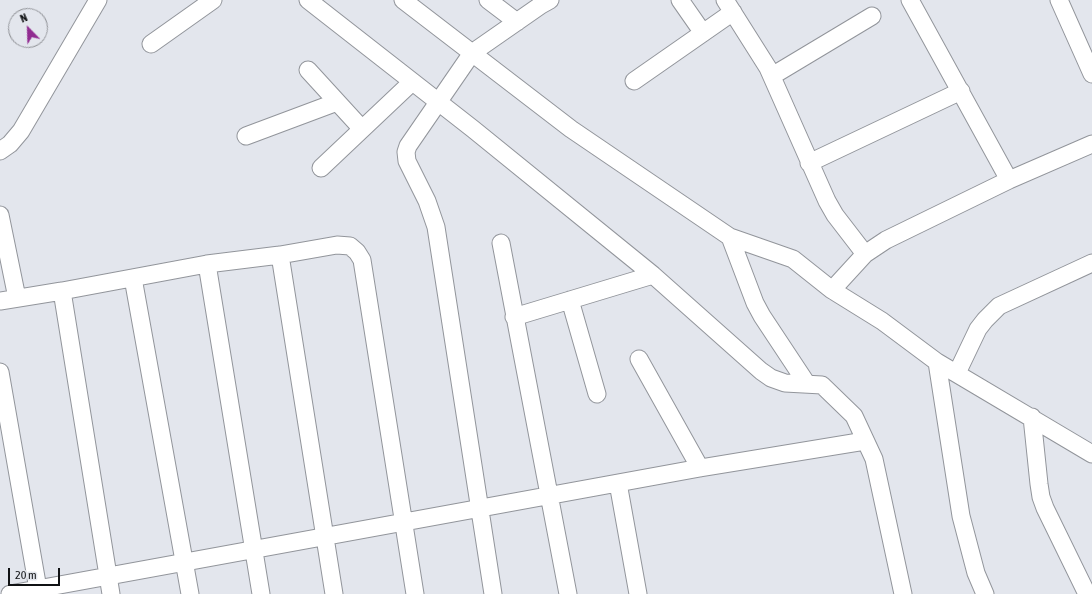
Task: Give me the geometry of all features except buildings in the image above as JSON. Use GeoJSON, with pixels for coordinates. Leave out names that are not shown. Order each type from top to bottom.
{"type":"FeatureCollection","features":[{"type":"Feature","properties":{"kind":"street"},"geometry":{"type":"LineString","coordinates":[[0,151],[10,144],[21,131],[98,0]]}},
{"type":"Feature","properties":{"kind":"street"},"geometry":{"type":"LineString","coordinates":[[151,44],[213,0]]}},
{"type":"Feature","properties":{"kind":"street"},"geometry":{"type":"LineString","coordinates":[[308,0],[473,129],[653,275],[761,372],[784,383],[822,385],[854,416],[874,459],[903,594]]}},
{"type":"Feature","properties":{"kind":"street"},"geometry":{"type":"LineString","coordinates":[[403,0],[571,129],[730,237],[793,259],[832,290],[882,321],[937,362],[1092,454]]}},
{"type":"Feature","properties":{"kind":"street"},"geometry":{"type":"LineString","coordinates":[[488,0],[517,22]]}},
{"type":"Feature","properties":{"kind":"street"},"geometry":{"type":"LineString","coordinates":[[680,0],[703,33]]}},
{"type":"Feature","properties":{"kind":"street"},"geometry":{"type":"LineString","coordinates":[[910,0],[1009,180]]}},
{"type":"Feature","properties":{"kind":"street"},"geometry":{"type":"LineString","coordinates":[[1059,0],[1092,74]]}},
{"type":"Feature","properties":{"kind":"street"},"geometry":{"type":"LineString","coordinates":[[493,594],[436,227],[427,202],[407,161],[406,152],[408,146],[472,53],[543,2]]}},
{"type":"Feature","properties":{"kind":"street"},"geometry":{"type":"LineString","coordinates":[[634,81],[703,33],[729,6],[772,76],[809,163],[831,208],[865,254]]}},
{"type":"Feature","properties":{"kind":"street"},"geometry":{"type":"LineString","coordinates":[[772,76],[872,16]]}},
{"type":"Feature","properties":{"kind":"street"},"geometry":{"type":"LineString","coordinates":[[308,70],[362,129]]}},
{"type":"Feature","properties":{"kind":"street"},"geometry":{"type":"LineString","coordinates":[[321,168],[412,82]]}},
{"type":"Feature","properties":{"kind":"street"},"geometry":{"type":"LineString","coordinates":[[809,163],[960,91]]}},
{"type":"Feature","properties":{"kind":"street"},"geometry":{"type":"LineString","coordinates":[[246,136],[337,102]]}},
{"type":"Feature","properties":{"kind":"street"},"geometry":{"type":"LineString","coordinates":[[832,290],[865,254],[886,240],[1009,180],[1092,144]]}},
{"type":"Feature","properties":{"kind":"street"},"geometry":{"type":"LineString","coordinates":[[0,215],[17,298]]}},
{"type":"Feature","properties":{"kind":"street"},"geometry":{"type":"LineString","coordinates":[[730,237],[755,303],[807,384]]}},
{"type":"Feature","properties":{"kind":"street"},"geometry":{"type":"LineString","coordinates":[[501,243],[568,594]]}},
{"type":"Feature","properties":{"kind":"street"},"geometry":{"type":"LineString","coordinates":[[0,301],[207,264],[280,255],[337,245],[350,246],[358,252],[362,260],[415,594]]}},
{"type":"Feature","properties":{"kind":"street"},"geometry":{"type":"LineString","coordinates":[[280,255],[334,594]]}},
{"type":"Feature","properties":{"kind":"street"},"geometry":{"type":"LineString","coordinates":[[957,373],[978,329],[984,320],[999,306],[1092,263]]}},
{"type":"Feature","properties":{"kind":"street"},"geometry":{"type":"LineString","coordinates":[[207,264],[261,594]]}},
{"type":"Feature","properties":{"kind":"street"},"geometry":{"type":"LineString","coordinates":[[514,317],[653,275]]}},
{"type":"Feature","properties":{"kind":"street"},"geometry":{"type":"LineString","coordinates":[[134,278],[190,594]]}},
{"type":"Feature","properties":{"kind":"street"},"geometry":{"type":"LineString","coordinates":[[62,291],[111,594]]}},
{"type":"Feature","properties":{"kind":"street"},"geometry":{"type":"LineString","coordinates":[[570,300],[597,394]]}},
{"type":"Feature","properties":{"kind":"street"},"geometry":{"type":"LineString","coordinates":[[639,358],[700,468]]}},
{"type":"Feature","properties":{"kind":"street"},"geometry":{"type":"LineString","coordinates":[[937,362],[960,508],[976,573],[985,594]]}},
{"type":"Feature","properties":{"kind":"street"},"geometry":{"type":"LineString","coordinates":[[0,372],[38,589]]}},
{"type":"Feature","properties":{"kind":"street"},"geometry":{"type":"LineString","coordinates":[[1032,417],[1041,497],[1088,594]]}},
{"type":"Feature","properties":{"kind":"street"},"geometry":{"type":"LineString","coordinates":[[17,593],[700,468],[865,441]]}},
{"type":"Feature","properties":{"kind":"street"},"geometry":{"type":"LineString","coordinates":[[618,483],[638,594]]}}]}
